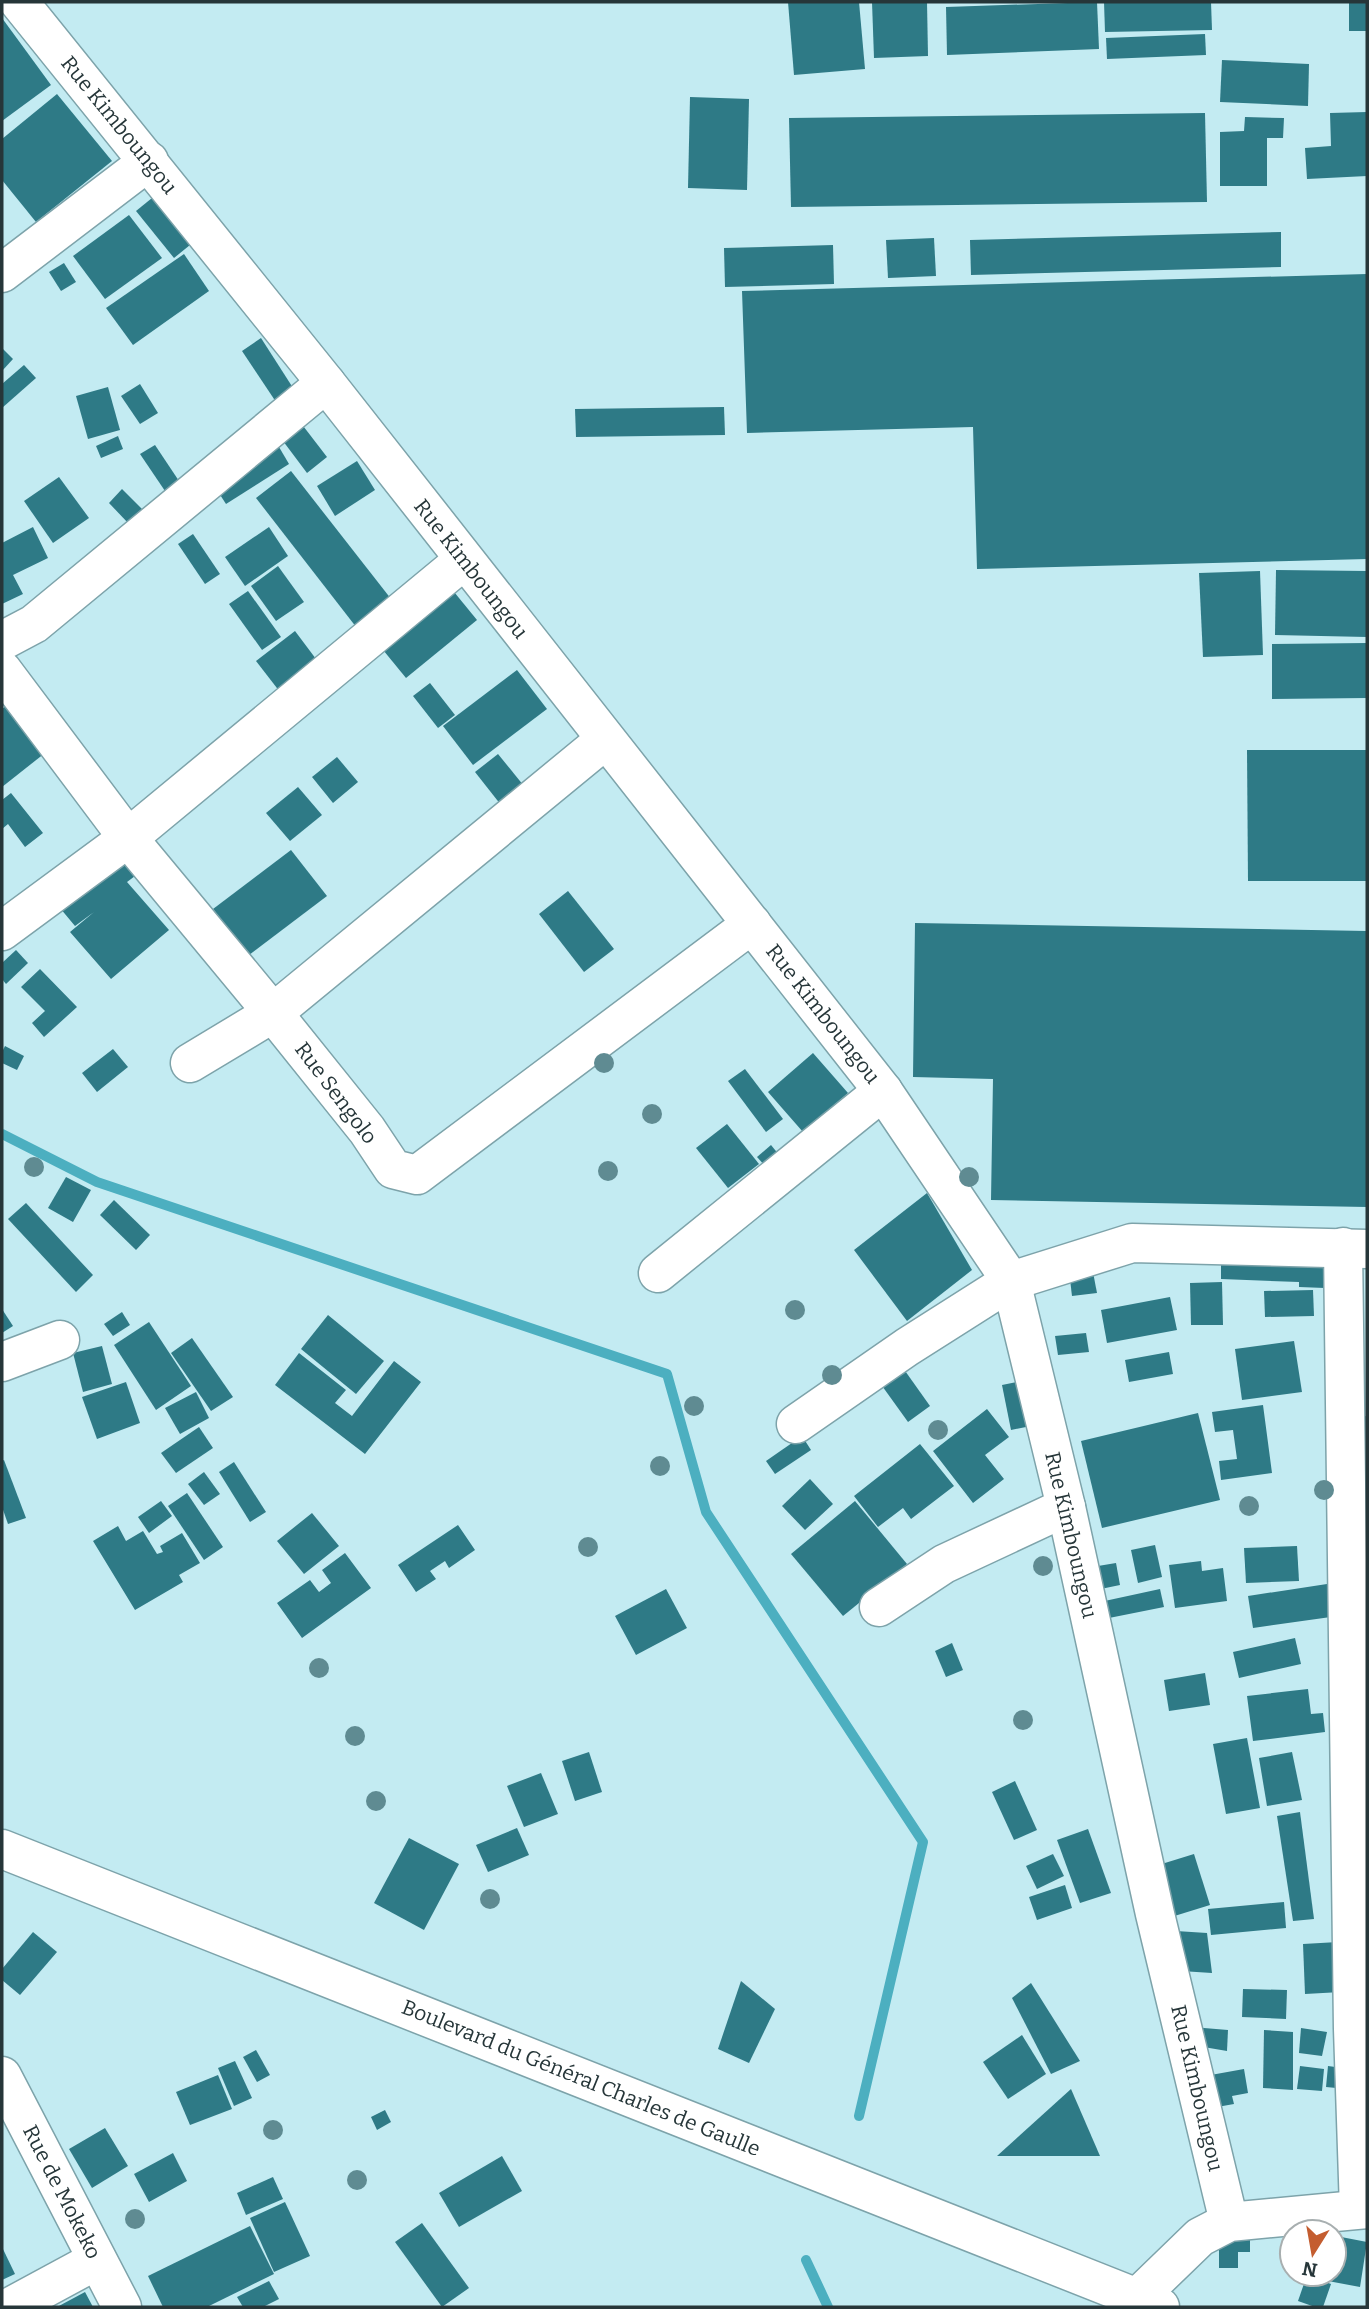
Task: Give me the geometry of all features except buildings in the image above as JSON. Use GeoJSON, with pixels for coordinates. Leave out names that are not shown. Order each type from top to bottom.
{"type":"FeatureCollection","features":[{"type":"Feature","properties":{"kind":"street","name":"Rue Kimboungou"},"geometry":{"type":"LineString","coordinates":[[19,2],[326,383],[883,1091],[1011,1281],[1066,1507],[1155,1914],[1229,2222]]}},
{"type":"Feature","properties":{"kind":"street"},"geometry":{"type":"LineString","coordinates":[[2,273],[149,161]]}},
{"type":"Feature","properties":{"kind":"street"},"geometry":{"type":"LineString","coordinates":[[2,641],[34,624],[326,383]]}},
{"type":"Feature","properties":{"kind":"street"},"geometry":{"type":"LineString","coordinates":[[2,931],[128,838],[464,561]]}},
{"type":"Feature","properties":{"kind":"street","name":"Rue Sengolo"},"geometry":{"type":"LineString","coordinates":[[2,670],[128,838],[367,1130],[393,1169],[417,1175],[752,925]]}},
{"type":"Feature","properties":{"kind":"street"},"geometry":{"type":"LineString","coordinates":[[190,1063],[273,1013],[605,740]]}},
{"type":"Feature","properties":{"kind":"street"},"geometry":{"type":"LineString","coordinates":[[658,1273],[883,1091]]}},
{"type":"Feature","properties":{"kind":"street"},"geometry":{"type":"LineString","coordinates":[[796,1424],[907,1347],[1011,1281],[1132,1243],[1355,1248],[1353,2029],[1363,2209],[1229,2222],[1200,2237],[1149,2302]]}},
{"type":"Feature","properties":{"kind":"street"},"geometry":{"type":"LineString","coordinates":[[2,1362],[60,1340]]}},
{"type":"Feature","properties":{"kind":"street"},"geometry":{"type":"LineString","coordinates":[[879,1607],[944,1564],[1066,1507]]}},
{"type":"Feature","properties":{"kind":"street","name":"Boulevard du Général Charles de Gaulle"},"geometry":{"type":"LineString","coordinates":[[2,1849],[1149,2302]]}},
{"type":"Feature","properties":{"kind":"street","name":"Rue de Mokeko"},"geometry":{"type":"LineString","coordinates":[[2,2076],[122,2307]]}},
{"type":"Feature","properties":{"kind":"street"},"geometry":{"type":"LineString","coordinates":[[10,2307],[97,2260]]}},
{"type":"Feature","properties":{"kind":"waterway"},"geometry":{"type":"LineString","coordinates":[[2,1134],[97,1182],[667,1374],[706,1512],[923,1842],[859,2116]]}},
{"type":"Feature","properties":{"kind":"waterway"},"geometry":{"type":"LineString","coordinates":[[806,2260],[828,2307]]}}]}
